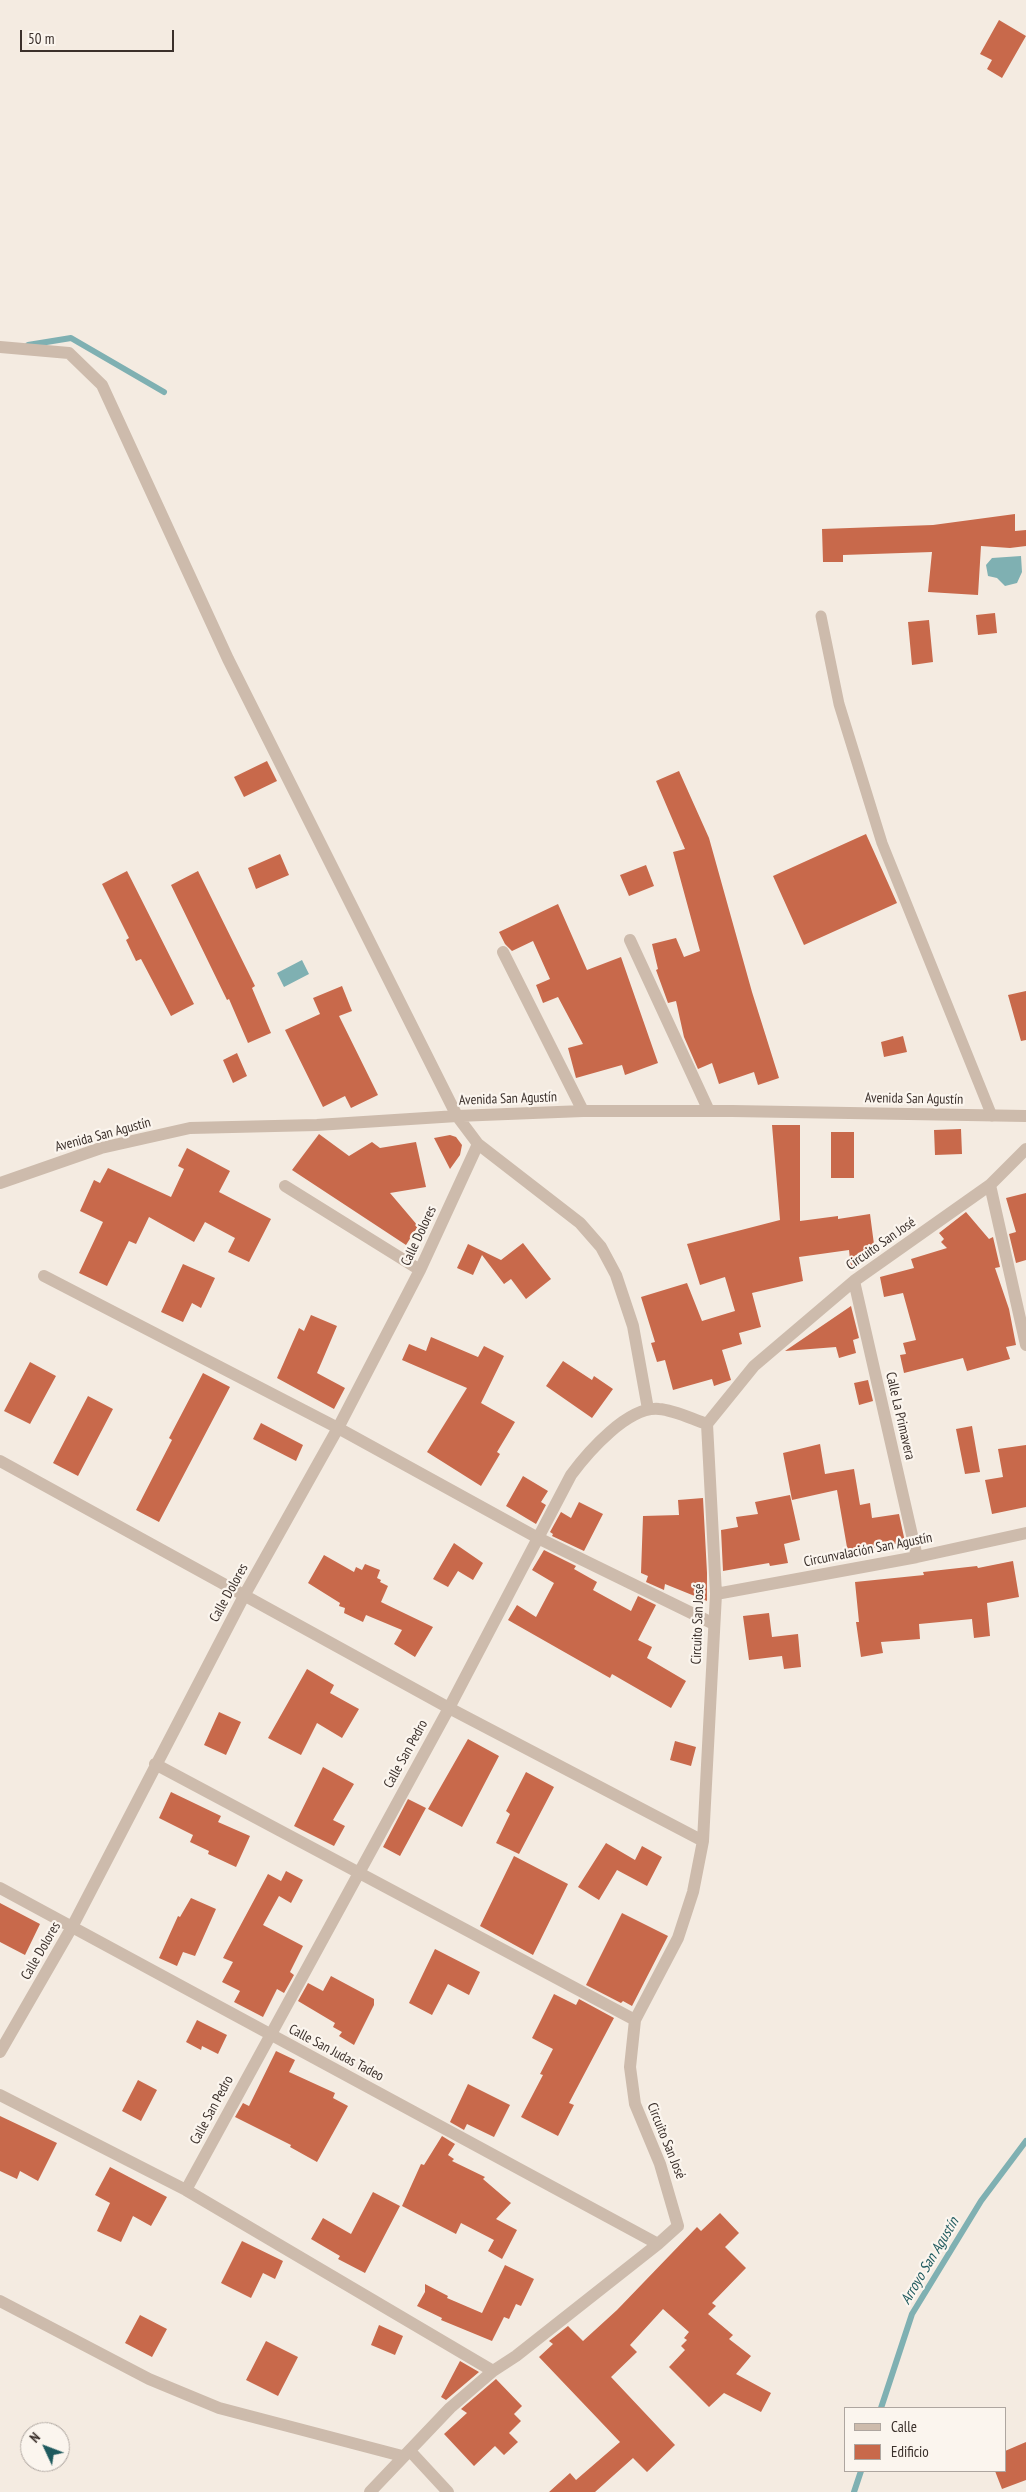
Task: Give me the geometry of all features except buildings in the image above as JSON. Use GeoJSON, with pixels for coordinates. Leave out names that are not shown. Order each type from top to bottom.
{"type":"FeatureCollection","features":[{"type":"Feature","properties":{"kind":"street"},"geometry":{"type":"LineString","coordinates":[[0,347],[69,353],[102,385],[228,659],[457,1116],[478,1144],[580,1223],[601,1247],[616,1275],[633,1326],[648,1409],[660,1409],[707,1424]]}},
{"type":"Feature","properties":{"kind":"street"},"geometry":{"type":"LineString","coordinates":[[630,940],[709,1111]]}},
{"type":"Feature","properties":{"kind":"street"},"geometry":{"type":"LineString","coordinates":[[503,952],[583,1112]]}},
{"type":"Feature","properties":{"kind":"street","name":"Avenida San Agustín"},"geometry":{"type":"LineString","coordinates":[[0,1183],[101,1148],[190,1128],[317,1125],[457,1116],[583,1112],[709,1111],[1026,1116]]}},
{"type":"Feature","properties":{"kind":"street","name":"Calle Dolores"},"geometry":{"type":"LineString","coordinates":[[0,2052],[72,1928],[244,1594],[338,1428],[420,1270],[478,1144]]}},
{"type":"Feature","properties":{"kind":"street","name":"Circuito San José"},"geometry":{"type":"LineString","coordinates":[[658,2244],[678,2226],[660,2164],[635,2104],[630,2067],[635,2020],[678,1938],[693,1892],[703,1841],[716,1594],[707,1424],[754,1366],[854,1282],[990,1185],[1026,1150]]}},
{"type":"Feature","properties":{"kind":"street"},"geometry":{"type":"LineString","coordinates":[[990,1185],[1026,1345]]}},
{"type":"Feature","properties":{"kind":"street"},"geometry":{"type":"LineString","coordinates":[[285,1186],[420,1270]]}},
{"type":"Feature","properties":{"kind":"street"},"geometry":{"type":"LineString","coordinates":[[44,1276],[338,1428],[538,1538],[714,1624]]}},
{"type":"Feature","properties":{"kind":"street","name":"Calle La Primavera"},"geometry":{"type":"LineString","coordinates":[[854,1282],[918,1557]]}},
{"type":"Feature","properties":{"kind":"street","name":"Calle San Pedro"},"geometry":{"type":"LineString","coordinates":[[186,2190],[449,1708],[572,1475],[590,1451],[628,1419],[648,1409]]}},
{"type":"Feature","properties":{"kind":"street"},"geometry":{"type":"LineString","coordinates":[[0,1462],[449,1708],[703,1841]]}},
{"type":"Feature","properties":{"kind":"street","name":"Circunvalación San Agustín"},"geometry":{"type":"LineString","coordinates":[[716,1594],[918,1557],[1026,1533]]}},
{"type":"Feature","properties":{"kind":"street"},"geometry":{"type":"LineString","coordinates":[[155,1764],[635,2020]]}},
{"type":"Feature","properties":{"kind":"street","name":"Calle San Judas Tadeo"},"geometry":{"type":"LineString","coordinates":[[0,1888],[658,2244]]}},
{"type":"Feature","properties":{"kind":"street"},"geometry":{"type":"LineString","coordinates":[[0,2095],[186,2190],[493,2370]]}},
{"type":"Feature","properties":{"kind":"street"},"geometry":{"type":"LineString","coordinates":[[370,2492],[450,2408],[493,2370],[516,2356],[658,2244]]}},
{"type":"Feature","properties":{"kind":"street"},"geometry":{"type":"LineString","coordinates":[[0,2301],[149,2379],[219,2408],[406,2454],[448,2492]]}},
{"type":"Feature","properties":{"kind":"lane"},"geometry":{"type":"LineString","coordinates":[[821,616],[839,704],[882,843],[992,1116]]}},
{"type":"Feature","properties":{"kind":"water"},"geometry":{"type":"Polygon","coordinates":[[[1021,556],[1022,572],[1017,583],[1005,586],[997,578],[988,576],[986,565],[992,558],[1021,556]]]}},
{"type":"Feature","properties":{"kind":"water"},"geometry":{"type":"Polygon","coordinates":[[[302,960],[309,974],[284,987],[277,973],[302,960]]]}},
{"type":"Feature","properties":{"kind":"waterway"},"geometry":{"type":"LineString","coordinates":[[28,345],[71,338],[164,392]]}},
{"type":"Feature","properties":{"kind":"waterway","name":"Arroyo San Agustín"},"geometry":{"type":"LineString","coordinates":[[881,2407],[912,2314],[981,2201],[1026,2141]]}},
{"type":"Feature","properties":{"kind":"waterway","name":"Arroyo San Agustín"},"geometry":{"type":"LineString","coordinates":[[854,2492],[861,2472]]}}]}
